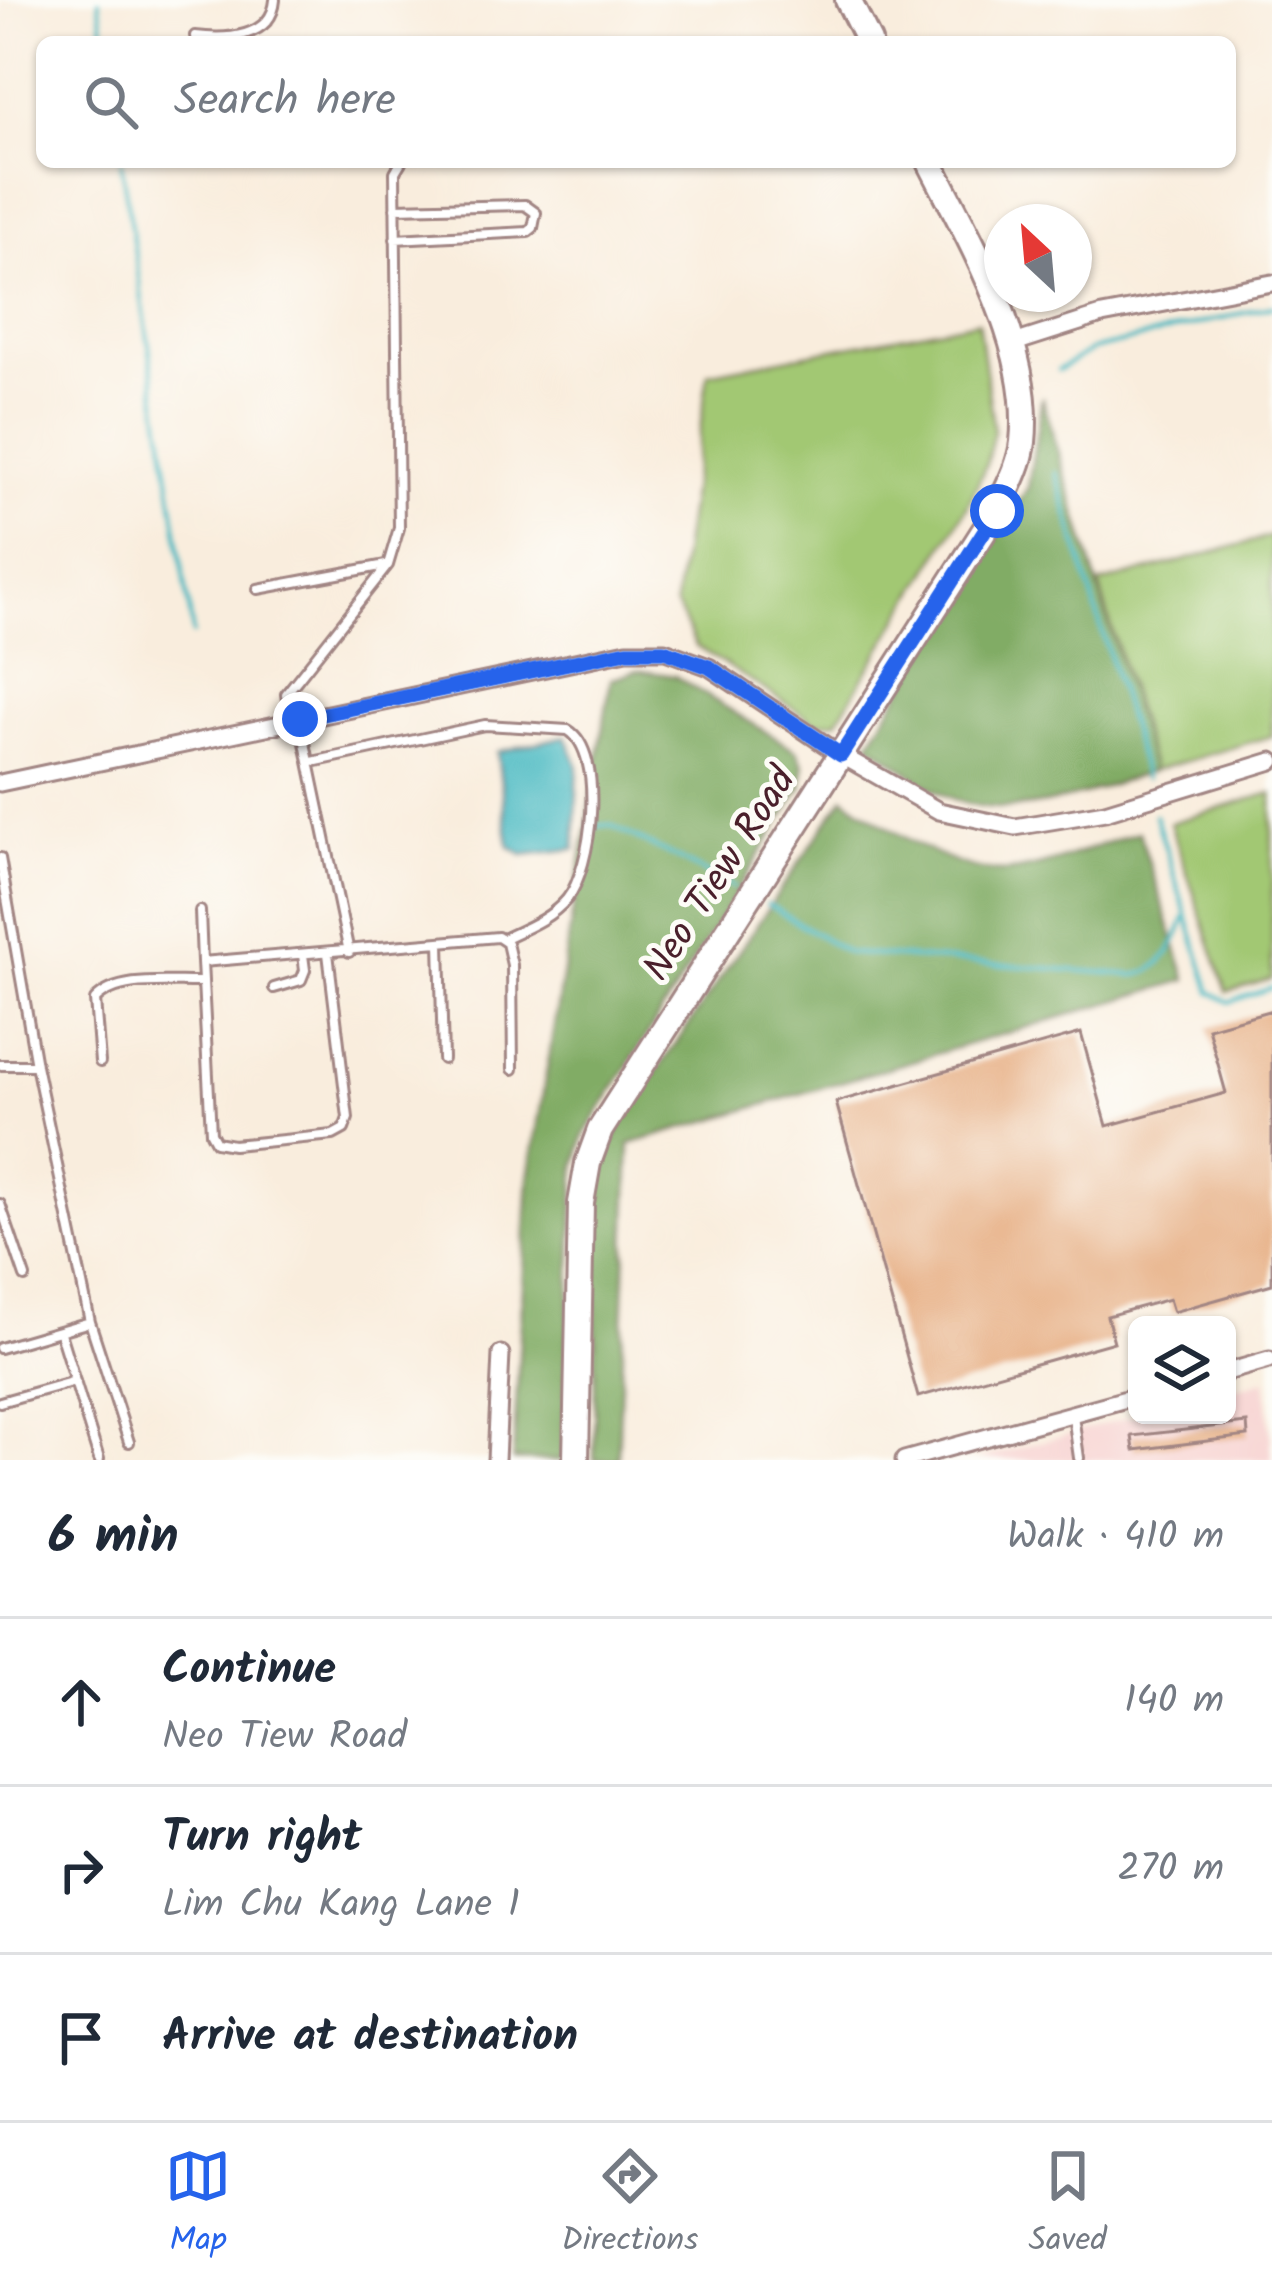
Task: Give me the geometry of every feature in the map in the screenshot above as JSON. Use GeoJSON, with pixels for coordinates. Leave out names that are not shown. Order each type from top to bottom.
{"type":"FeatureCollection","features":[{"type":"Feature","properties":{"kind":"main road"},"geometry":{"type":"LineString","coordinates":[[848,0],[866,36]]}},
{"type":"Feature","properties":{"kind":"main road","name":"Neo Tiew Road"},"geometry":{"type":"LineString","coordinates":[[576,1460],[581,1204],[600,1130],[997,511],[1018,467],[1023,439],[1021,391],[1011,344],[983,266],[933,168]]}},
{"type":"Feature","properties":{"kind":"street"},"geometry":{"type":"LineString","coordinates":[[1011,344],[1102,315],[1272,283]]}},
{"type":"Feature","properties":{"kind":"street"},"geometry":{"type":"LineString","coordinates":[[0,783],[627,651],[664,651],[709,667],[841,755],[939,812],[1015,827],[1105,812],[1272,761]]}},
{"type":"Feature","properties":{"kind":"street"},"geometry":{"type":"LineString","coordinates":[[496,1460],[501,1354]]}},
{"type":"Feature","properties":{"kind":"street"},"geometry":{"type":"LineString","coordinates":[[1236,1370],[1270,1361]]}},
{"type":"Feature","properties":{"kind":"street"},"geometry":{"type":"LineString","coordinates":[[904,1460],[1128,1398]]}},
{"type":"Feature","properties":{"kind":"lane"},"geometry":{"type":"LineString","coordinates":[[231,36],[266,26],[274,17],[275,0]]}},
{"type":"Feature","properties":{"kind":"lane"},"geometry":{"type":"LineString","coordinates":[[350,952],[311,762],[286,694],[388,565],[399,528],[396,168]]}},
{"type":"Feature","properties":{"kind":"lane"},"geometry":{"type":"LineString","coordinates":[[395,208],[525,205],[536,213],[528,232],[395,239]]}},
{"type":"Feature","properties":{"kind":"lane"},"geometry":{"type":"LineString","coordinates":[[258,589],[388,565]]}},
{"type":"Feature","properties":{"kind":"lane"},"geometry":{"type":"LineString","coordinates":[[202,962],[503,939],[556,910],[580,875],[592,770],[588,752],[568,730],[484,725],[311,762]]}},
{"type":"Feature","properties":{"kind":"lane"},"geometry":{"type":"LineString","coordinates":[[0,858],[36,1065],[90,1322],[129,1442]]}},
{"type":"Feature","properties":{"kind":"lane"},"geometry":{"type":"LineString","coordinates":[[200,911],[216,1142],[233,1145],[341,1133],[348,1118],[328,953]]}},
{"type":"Feature","properties":{"kind":"lane"},"geometry":{"type":"LineString","coordinates":[[503,939],[512,965],[513,1069]]}},
{"type":"Feature","properties":{"kind":"lane"},"geometry":{"type":"LineString","coordinates":[[440,942],[443,1060]]}},
{"type":"Feature","properties":{"kind":"lane"},"geometry":{"type":"LineString","coordinates":[[274,988],[301,980],[303,955]]}},
{"type":"Feature","properties":{"kind":"lane"},"geometry":{"type":"LineString","coordinates":[[100,1062],[95,1000],[100,994],[114,986],[203,982]]}},
{"type":"Feature","properties":{"kind":"lane"},"geometry":{"type":"LineString","coordinates":[[0,1065],[36,1065]]}},
{"type":"Feature","properties":{"kind":"lane"},"geometry":{"type":"LineString","coordinates":[[0,1204],[25,1277]]}},
{"type":"Feature","properties":{"kind":"lane"},"geometry":{"type":"LineString","coordinates":[[0,1260],[16,1255]]}},
{"type":"Feature","properties":{"kind":"lane"},"geometry":{"type":"LineString","coordinates":[[0,1348],[90,1322]]}},
{"type":"Feature","properties":{"kind":"lane"},"geometry":{"type":"LineString","coordinates":[[60,1333],[99,1459]]}},
{"type":"Feature","properties":{"kind":"lane"},"geometry":{"type":"LineString","coordinates":[[0,1402],[75,1381]]}},
{"type":"Feature","properties":{"kind":"lane"},"geometry":{"type":"LineString","coordinates":[[1072,1413],[1079,1458]]}},
{"type":"Feature","properties":{"kind":"shaded area"},"geometry":{"type":"Polygon","coordinates":[[[1266,1380],[1272,1460],[976,1460],[1128,1418],[1128,1424],[1236,1424],[1236,1388],[1266,1380]]]}},
{"type":"Feature","properties":{"kind":"green space"},"geometry":{"type":"Polygon","coordinates":[[[978,321],[994,431],[986,465],[967,507],[837,721],[817,723],[696,646],[675,604],[708,373],[978,321]]]}},
{"type":"Feature","properties":{"kind":"green space"},"geometry":{"type":"Polygon","coordinates":[[[1042,397],[1153,771],[1045,804],[990,807],[937,791],[869,743],[1028,487],[1042,397]]]}},
{"type":"Feature","properties":{"kind":"green space"},"geometry":{"type":"Polygon","coordinates":[[[1272,536],[1272,736],[1153,771],[1099,584],[1272,536]]]}},
{"type":"Feature","properties":{"kind":"green space"},"geometry":{"type":"Polygon","coordinates":[[[637,670],[675,676],[797,751],[804,766],[802,787],[584,1136],[576,1167],[562,1460],[513,1460],[529,1178],[611,679],[637,670]]]}},
{"type":"Feature","properties":{"kind":"green space"},"geometry":{"type":"Polygon","coordinates":[[[1272,793],[1272,979],[1227,992],[1170,823],[1272,793]]]}},
{"type":"Feature","properties":{"kind":"green space"},"geometry":{"type":"Polygon","coordinates":[[[844,797],[924,848],[992,871],[1045,864],[1139,832],[1187,980],[630,1144],[618,1460],[594,1460],[597,1197],[606,1155],[621,1124],[844,797]]]}},
{"type":"Feature","properties":{"kind":"water"},"geometry":{"type":"Polygon","coordinates":[[[566,736],[578,765],[575,849],[523,855],[509,846],[497,752],[566,736]]]}},
{"type":"Feature","properties":{"kind":"building"},"geometry":{"type":"Polygon","coordinates":[[[1272,1010],[1272,1284],[1173,1312],[1169,1299],[1107,1316],[1114,1342],[918,1397],[836,1102],[1081,1033],[1107,1126],[1226,1093],[1208,1028],[1272,1010]]]}},
{"type":"Feature","properties":{"kind":"building"},"geometry":{"type":"Polygon","coordinates":[[[1247,1423],[1248,1436],[1134,1450],[1132,1436],[1247,1423]]]}},
{"type":"Feature","properties":{"kind":"waterway"},"geometry":{"type":"LineString","coordinates":[[99,0],[104,36]]}},
{"type":"Feature","properties":{"kind":"waterway"},"geometry":{"type":"LineString","coordinates":[[122,168],[193,634]]}},
{"type":"Feature","properties":{"kind":"waterway"},"geometry":{"type":"LineString","coordinates":[[1058,370],[1092,350],[1272,306]]}},
{"type":"Feature","properties":{"kind":"waterway"},"geometry":{"type":"LineString","coordinates":[[1056,473],[1145,778]]}},
{"type":"Feature","properties":{"kind":"waterway"},"geometry":{"type":"LineString","coordinates":[[1155,815],[1211,992],[1229,1002],[1272,988]]}},
{"type":"Feature","properties":{"kind":"waterway"},"geometry":{"type":"LineString","coordinates":[[590,826],[610,825],[734,887]]}},
{"type":"Feature","properties":{"kind":"waterway"},"geometry":{"type":"LineString","coordinates":[[767,904],[848,953],[1135,975],[1161,962],[1185,918]]}},
{"type":"Feature","properties":{"kind":"route"},"geometry":{"type":"LineString","coordinates":[[300,719],[627,651],[664,651],[709,667],[841,755],[997,511]]}}]}
